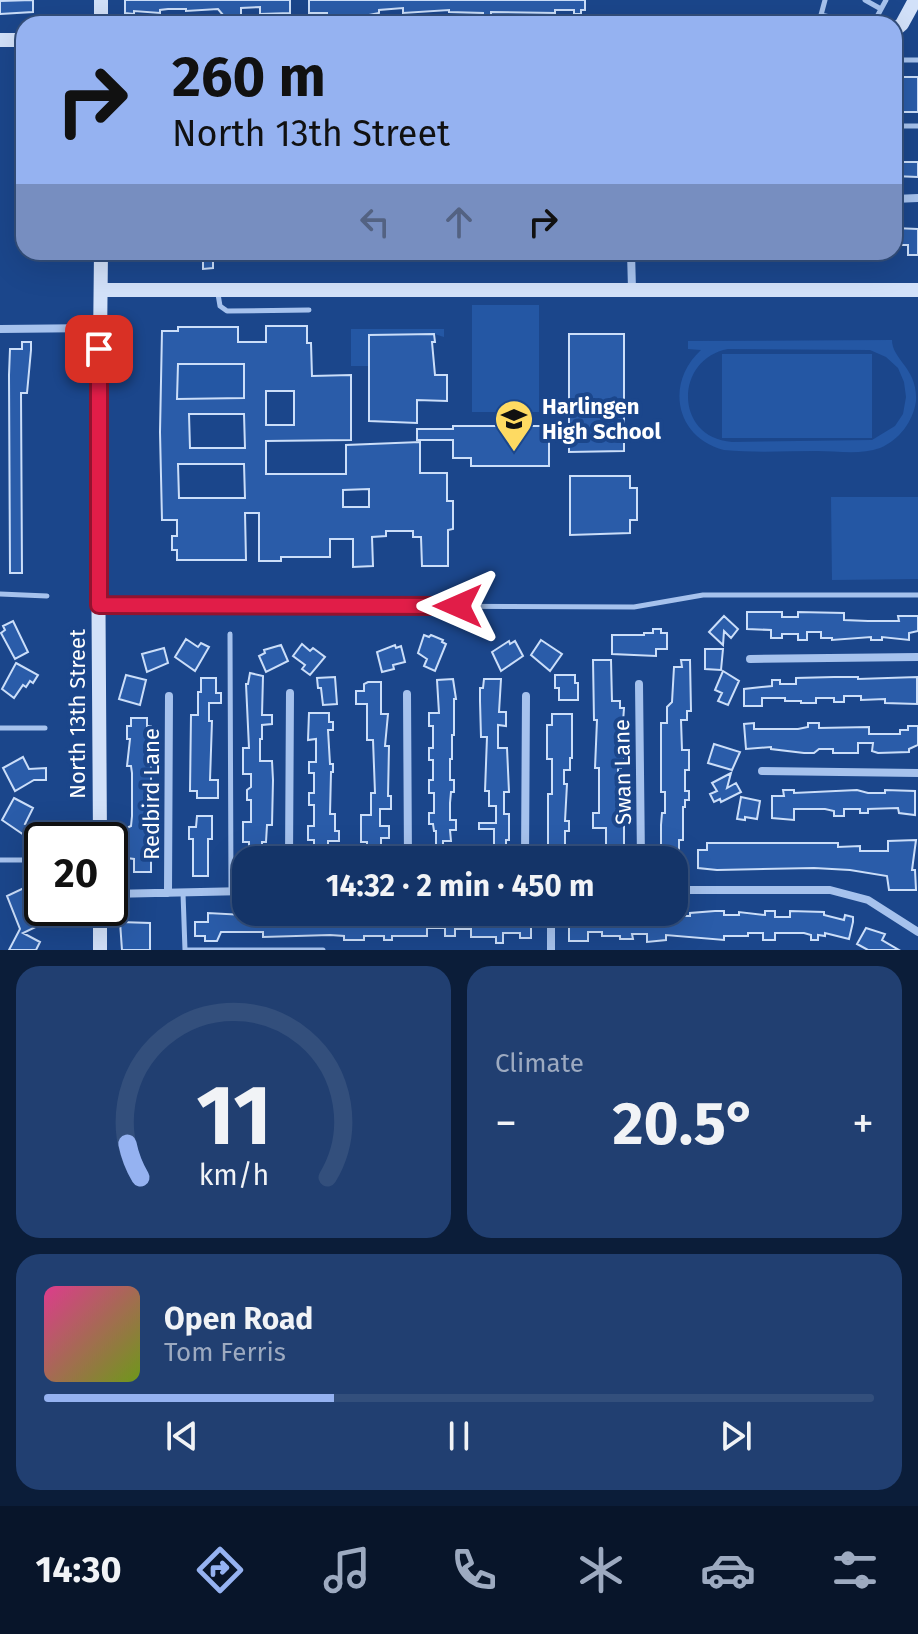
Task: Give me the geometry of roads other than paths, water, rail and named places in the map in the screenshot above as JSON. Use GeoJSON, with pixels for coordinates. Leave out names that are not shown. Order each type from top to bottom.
{"type":"FeatureCollection","features":[{"type":"Feature","properties":{"kind":"street"},"geometry":{"type":"LineString","coordinates":[[902,24],[915,0]]}},
{"type":"Feature","properties":{"kind":"street","name":"North 13th Street"},"geometry":{"type":"LineString","coordinates":[[100,822],[101,260]]}},
{"type":"Feature","properties":{"kind":"street"},"geometry":{"type":"LineString","coordinates":[[631,260],[632,289]]}},
{"type":"Feature","properties":{"kind":"street"},"geometry":{"type":"LineString","coordinates":[[101,290],[918,290]]}},
{"type":"Feature","properties":{"kind":"street"},"geometry":{"type":"LineString","coordinates":[[0,329],[99,328]]}},
{"type":"Feature","properties":{"kind":"street"},"geometry":{"type":"LineString","coordinates":[[750,659],[918,657]]}},
{"type":"Feature","properties":{"kind":"street","name":"Swan Lane"},"geometry":{"type":"LineString","coordinates":[[639,684],[641,846]]}},
{"type":"Feature","properties":{"kind":"street"},"geometry":{"type":"LineString","coordinates":[[289,846],[290,693]]}},
{"type":"Feature","properties":{"kind":"street"},"geometry":{"type":"LineString","coordinates":[[407,694],[408,846]]}},
{"type":"Feature","properties":{"kind":"street","name":"Redbird Lane"},"geometry":{"type":"LineString","coordinates":[[168,893],[169,696]]}},
{"type":"Feature","properties":{"kind":"street"},"geometry":{"type":"LineString","coordinates":[[525,846],[526,696]]}},
{"type":"Feature","properties":{"kind":"street"},"geometry":{"type":"LineString","coordinates":[[762,771],[918,773]]}},
{"type":"Feature","properties":{"kind":"street"},"geometry":{"type":"LineString","coordinates":[[688,890],[830,890],[868,900],[918,932]]}},
{"type":"Feature","properties":{"kind":"street"},"geometry":{"type":"LineString","coordinates":[[128,894],[231,891]]}},
{"type":"Feature","properties":{"kind":"street"},"geometry":{"type":"LineString","coordinates":[[100,926],[100,950]]}},
{"type":"Feature","properties":{"kind":"street"},"geometry":{"type":"LineString","coordinates":[[551,926],[551,950]]}},
{"type":"Feature","properties":{"kind":"lane"},"geometry":{"type":"LineString","coordinates":[[865,0],[881,9]]}},
{"type":"Feature","properties":{"kind":"lane"},"geometry":{"type":"LineString","coordinates":[[877,16],[886,0]]}},
{"type":"Feature","properties":{"kind":"lane"},"geometry":{"type":"LineString","coordinates":[[218,289],[220,306],[227,311],[309,310]]}},
{"type":"Feature","properties":{"kind":"lane"},"geometry":{"type":"LineString","coordinates":[[0,594],[47,596]]}},
{"type":"Feature","properties":{"kind":"lane"},"geometry":{"type":"LineString","coordinates":[[99,605],[634,607],[703,595],[918,595]]}},
{"type":"Feature","properties":{"kind":"lane"},"geometry":{"type":"LineString","coordinates":[[230,634],[231,891]]}},
{"type":"Feature","properties":{"kind":"lane"},"geometry":{"type":"LineString","coordinates":[[0,728],[45,728]]}},
{"type":"Feature","properties":{"kind":"lane"},"geometry":{"type":"LineString","coordinates":[[0,860],[24,860]]}},
{"type":"Feature","properties":{"kind":"lane"},"geometry":{"type":"LineString","coordinates":[[183,892],[185,950],[323,950]]}},
{"type":"Feature","properties":{"kind":"place","name":"Harlingen High School"},"geometry":{"type":"Point","coordinates":[514,453]}}]}
